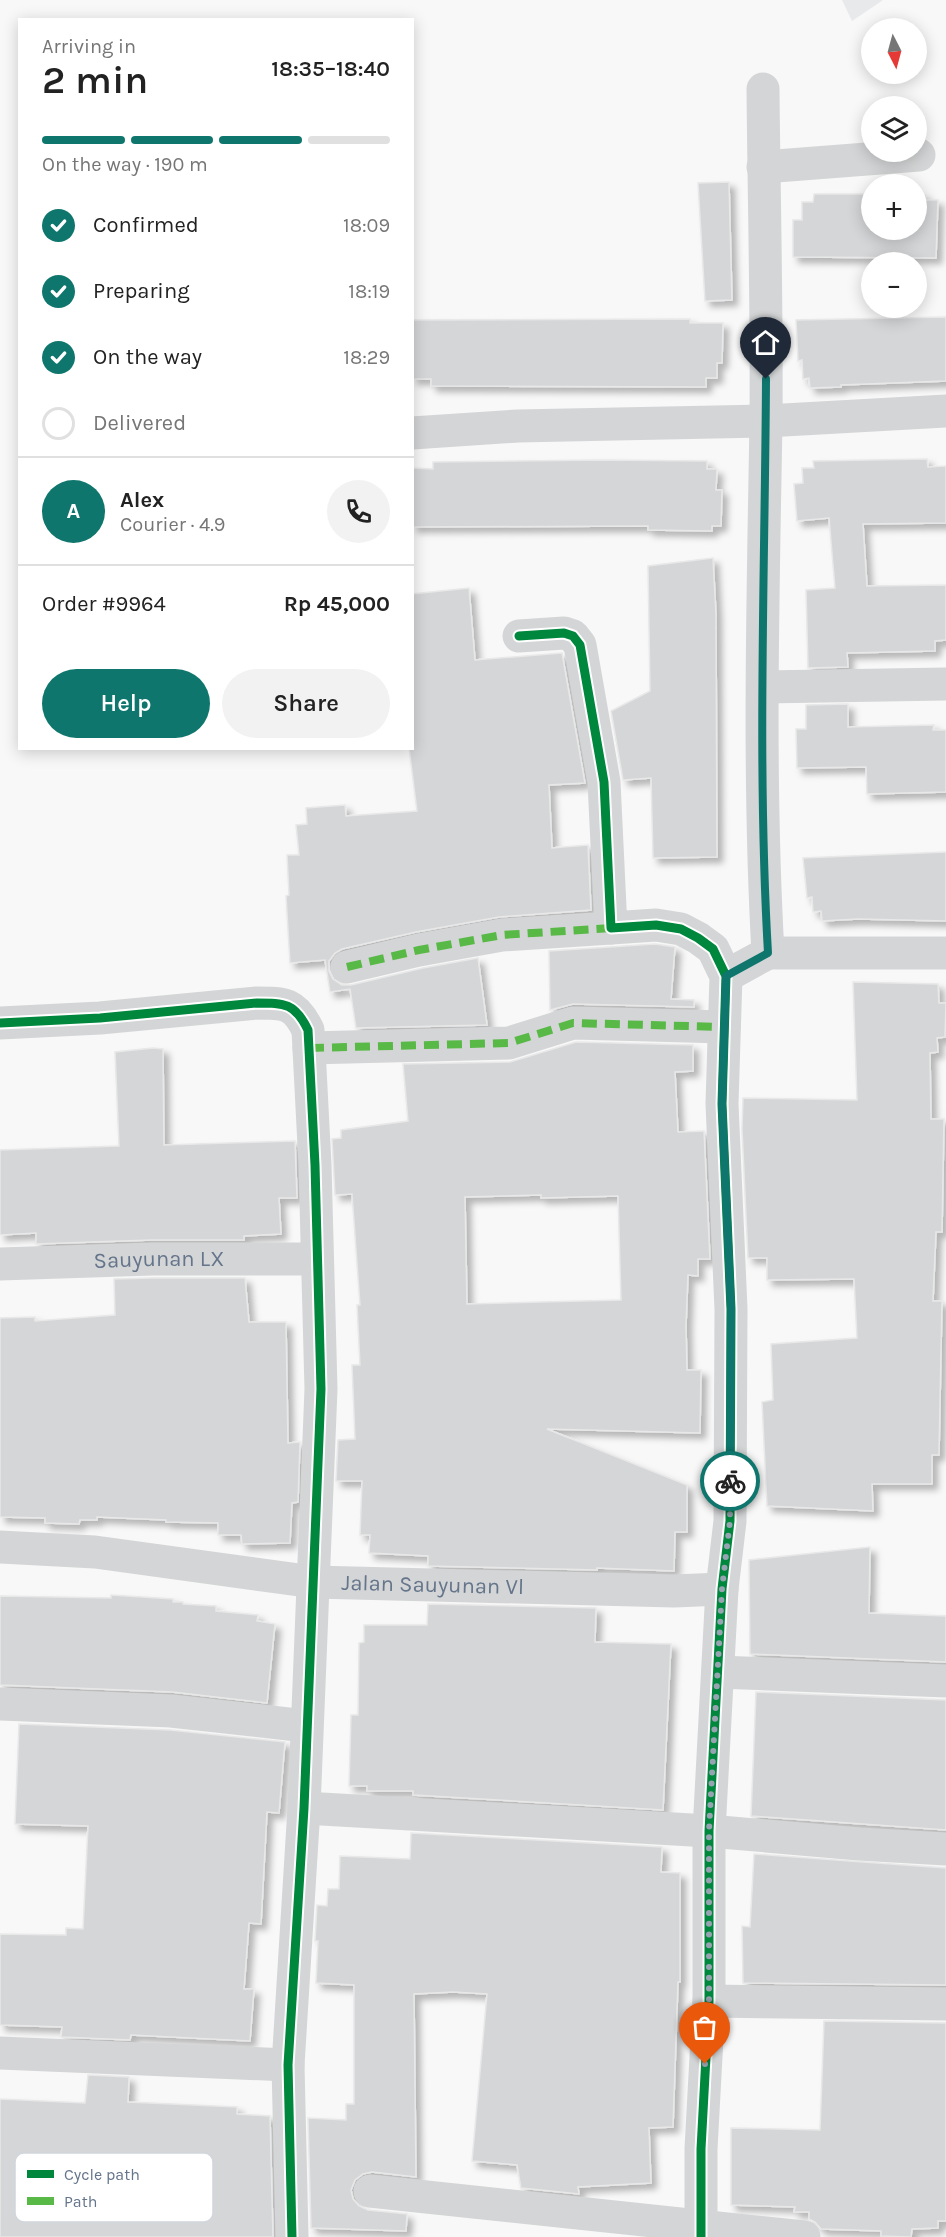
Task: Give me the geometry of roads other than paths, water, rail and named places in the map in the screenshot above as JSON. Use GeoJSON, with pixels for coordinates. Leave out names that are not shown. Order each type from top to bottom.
{"type":"FeatureCollection","features":[{"type":"Feature","properties":{"kind":"street"},"geometry":{"type":"LineString","coordinates":[[763,89],[767,294],[763,687],[764,884],[768,953]]}},
{"type":"Feature","properties":{"kind":"street"},"geometry":{"type":"LineString","coordinates":[[764,167],[861,159]]}},
{"type":"Feature","properties":{"kind":"street"},"geometry":{"type":"LineString","coordinates":[[414,433],[518,426],[766,421],[946,411]]}},
{"type":"Feature","properties":{"kind":"street"},"geometry":{"type":"LineString","coordinates":[[519,636],[564,633],[573,636],[580,645],[604,782],[610,928]]}},
{"type":"Feature","properties":{"kind":"street"},"geometry":{"type":"LineString","coordinates":[[763,687],[946,684]]}},
{"type":"Feature","properties":{"kind":"street"},"geometry":{"type":"LineString","coordinates":[[347,967],[419,950],[502,935],[656,925],[681,929],[713,949],[726,976],[722,1104],[731,1309],[730,1521],[722,1589],[709,1831],[709,2001],[701,2149],[701,2231]]}},
{"type":"Feature","properties":{"kind":"street"},"geometry":{"type":"LineString","coordinates":[[726,976],[768,953],[946,953]]}},
{"type":"Feature","properties":{"kind":"street"},"geometry":{"type":"LineString","coordinates":[[0,1023],[100,1018],[257,1003],[285,1004],[293,1008],[309,1030],[321,1389],[304,1808],[288,2065],[292,2237]]}},
{"type":"Feature","properties":{"kind":"street"},"geometry":{"type":"LineString","coordinates":[[309,1048],[509,1043],[573,1023],[724,1027]]}},
{"type":"Feature","properties":{"kind":"street","name":"Sauyunan LX"},"geometry":{"type":"LineString","coordinates":[[0,1264],[152,1259],[317,1259]]}},
{"type":"Feature","properties":{"kind":"street","name":"Jalan Sauyunan Vl"},"geometry":{"type":"LineString","coordinates":[[0,1547],[96,1552],[314,1582],[674,1591],[722,1589]]}},
{"type":"Feature","properties":{"kind":"street"},"geometry":{"type":"LineString","coordinates":[[718,1672],[946,1681]]}},
{"type":"Feature","properties":{"kind":"street"},"geometry":{"type":"LineString","coordinates":[[0,1704],[171,1712],[306,1726]]}},
{"type":"Feature","properties":{"kind":"street"},"geometry":{"type":"LineString","coordinates":[[304,1808],[709,1831],[946,1850]]}},
{"type":"Feature","properties":{"kind":"street"},"geometry":{"type":"LineString","coordinates":[[709,2001],[946,2004]]}},
{"type":"Feature","properties":{"kind":"street"},"geometry":{"type":"LineString","coordinates":[[0,2053],[288,2065]]}},
{"type":"Feature","properties":{"kind":"street"},"geometry":{"type":"LineString","coordinates":[[370,2191],[701,2231],[804,2237]]}}]}
